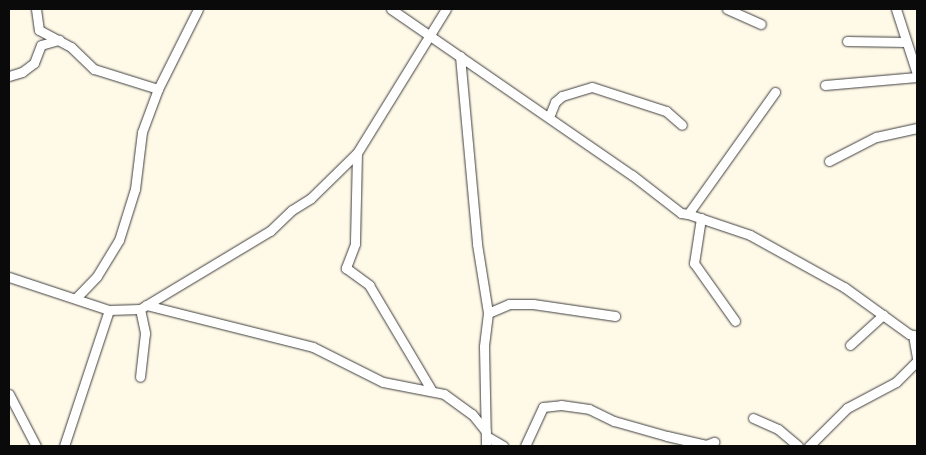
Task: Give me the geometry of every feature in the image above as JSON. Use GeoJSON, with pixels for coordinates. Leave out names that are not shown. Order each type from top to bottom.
{"type":"FeatureCollection","features":[{"type":"Feature","properties":{"kind":"street"},"geometry":{"type":"LineString","coordinates":[[36,9],[39,30],[46,36],[60,40],[94,68],[158,88]]}},
{"type":"Feature","properties":{"kind":"street"},"geometry":{"type":"LineString","coordinates":[[76,298],[113,253],[124,228],[135,189],[142,132],[158,88],[198,9]]}},
{"type":"Feature","properties":{"kind":"street"},"geometry":{"type":"LineString","coordinates":[[391,9],[429,33],[549,117],[681,213],[750,235],[844,287],[915,336],[917,360],[896,382],[847,408],[809,446]]}},
{"type":"Feature","properties":{"kind":"street"},"geometry":{"type":"LineString","coordinates":[[143,307],[270,231],[292,210],[311,198],[357,153],[429,33],[446,9]]}},
{"type":"Feature","properties":{"kind":"street"},"geometry":{"type":"LineString","coordinates":[[727,9],[761,24]]}},
{"type":"Feature","properties":{"kind":"street"},"geometry":{"type":"LineString","coordinates":[[825,85],[917,76],[896,9]]}},
{"type":"Feature","properties":{"kind":"street"},"geometry":{"type":"LineString","coordinates":[[9,76],[22,72],[34,63],[41,45],[60,40]]}},
{"type":"Feature","properties":{"kind":"street"},"geometry":{"type":"LineString","coordinates":[[847,41],[906,42]]}},
{"type":"Feature","properties":{"kind":"street"},"geometry":{"type":"LineString","coordinates":[[460,56],[477,244],[488,314],[484,347],[486,446]]}},
{"type":"Feature","properties":{"kind":"street"},"geometry":{"type":"LineString","coordinates":[[549,117],[555,102],[562,96],[592,87],[666,112],[682,125]]}},
{"type":"Feature","properties":{"kind":"street"},"geometry":{"type":"LineString","coordinates":[[688,214],[775,92]]}},
{"type":"Feature","properties":{"kind":"street"},"geometry":{"type":"LineString","coordinates":[[829,161],[876,137],[917,128]]}},
{"type":"Feature","properties":{"kind":"street"},"geometry":{"type":"LineString","coordinates":[[357,153],[355,244],[346,268],[369,285],[432,391]]}},
{"type":"Feature","properties":{"kind":"street"},"geometry":{"type":"LineString","coordinates":[[700,218],[694,263],[735,321]]}},
{"type":"Feature","properties":{"kind":"street"},"geometry":{"type":"LineString","coordinates":[[9,277],[109,310],[143,307],[313,348],[384,382],[432,391],[456,401],[486,434],[503,446]]}},
{"type":"Feature","properties":{"kind":"street"},"geometry":{"type":"LineString","coordinates":[[488,314],[509,304],[533,304],[616,316]]}},
{"type":"Feature","properties":{"kind":"street"},"geometry":{"type":"LineString","coordinates":[[140,378],[144,333],[143,307]]}},
{"type":"Feature","properties":{"kind":"street"},"geometry":{"type":"LineString","coordinates":[[64,446],[109,310]]}},
{"type":"Feature","properties":{"kind":"street"},"geometry":{"type":"LineString","coordinates":[[850,345],[883,315]]}},
{"type":"Feature","properties":{"kind":"street"},"geometry":{"type":"LineString","coordinates":[[9,394],[36,446]]}},
{"type":"Feature","properties":{"kind":"street"},"geometry":{"type":"LineString","coordinates":[[525,446],[543,407],[561,405],[589,409],[614,421],[649,432],[706,445],[714,442]]}},
{"type":"Feature","properties":{"kind":"street"},"geometry":{"type":"LineString","coordinates":[[753,418],[778,429],[798,446]]}}]}
